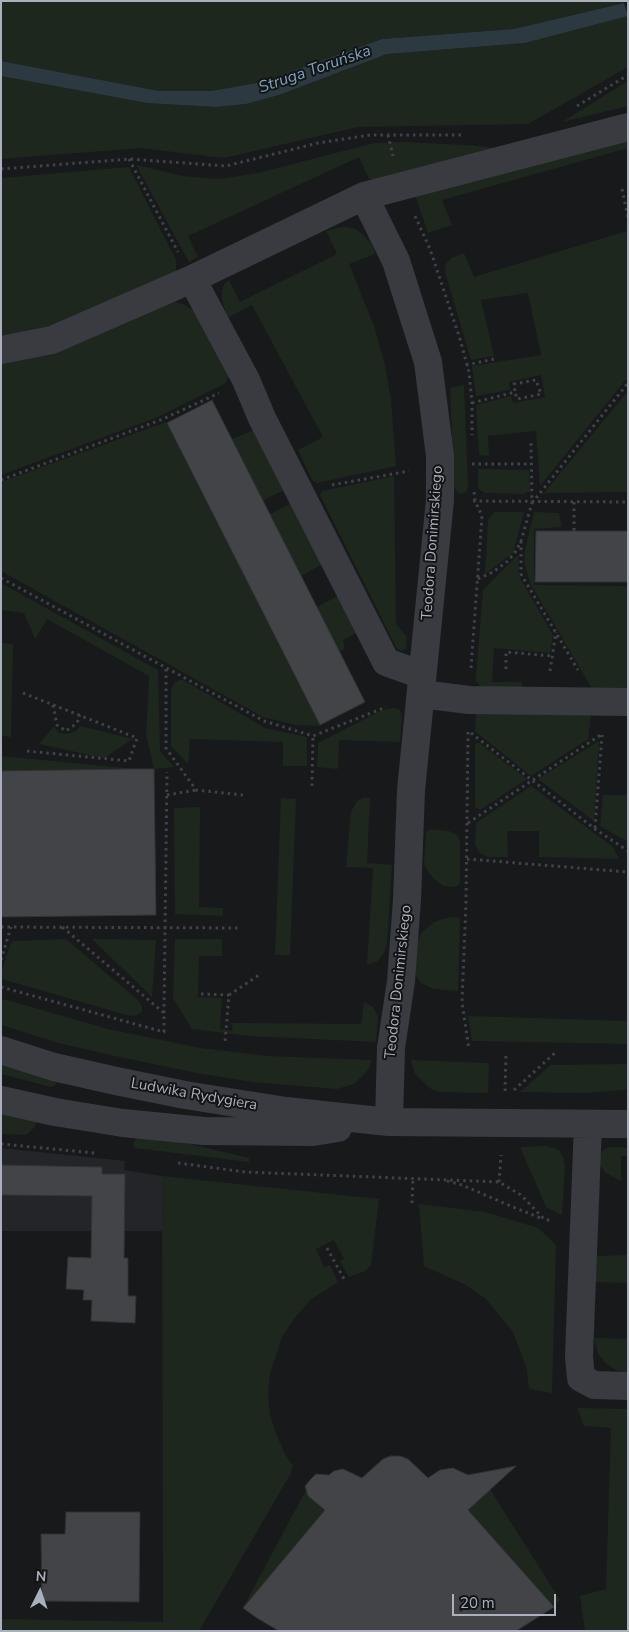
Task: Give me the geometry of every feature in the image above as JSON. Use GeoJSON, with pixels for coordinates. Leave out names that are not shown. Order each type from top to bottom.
{"type":"FeatureCollection","features":[{"type":"Feature","properties":{"kind":"street"},"geometry":{"type":"LineString","coordinates":[[1,350],[52,340],[192,280],[364,196],[628,127]]}},
{"type":"Feature","properties":{"kind":"street","name":"Teodora Donimirskiego"},"geometry":{"type":"LineString","coordinates":[[364,196],[396,261],[428,362],[435,409],[440,468],[440,500],[410,790],[407,900],[401,981],[391,1048],[390,1122]]}},
{"type":"Feature","properties":{"kind":"street"},"geometry":{"type":"LineString","coordinates":[[192,280],[246,380],[262,418],[386,662],[422,684],[469,700],[628,702]]}},
{"type":"Feature","properties":{"kind":"street","name":"Ludwika Rydygiera"},"geometry":{"type":"LineString","coordinates":[[1,1050],[54,1066],[116,1081],[185,1095],[286,1110],[390,1122],[628,1124]]}},
{"type":"Feature","properties":{"kind":"street","name":"Ludwika Rydygiera"},"geometry":{"type":"LineString","coordinates":[[1,1100],[55,1112],[123,1123],[204,1131],[313,1132],[390,1122]]}},
{"type":"Feature","properties":{"kind":"street"},"geometry":{"type":"LineString","coordinates":[[588,1124],[579,1356],[581,1378],[594,1385],[628,1386]]}},
{"type":"Feature","properties":{"kind":"path"},"geometry":{"type":"LineString","coordinates":[[1,169],[130,159],[226,166],[318,143],[370,135],[472,135]]}},
{"type":"Feature","properties":{"kind":"path"},"geometry":{"type":"LineString","coordinates":[[130,159],[192,280]]}},
{"type":"Feature","properties":{"kind":"path"},"geometry":{"type":"LineString","coordinates":[[622,189],[628,217]]}},
{"type":"Feature","properties":{"kind":"path"},"geometry":{"type":"LineString","coordinates":[[466,365],[494,359]]}},
{"type":"Feature","properties":{"kind":"path"},"geometry":{"type":"LineString","coordinates":[[1,480],[163,419],[246,380]]}},
{"type":"Feature","properties":{"kind":"path"},"geometry":{"type":"LineString","coordinates":[[536,380],[541,394],[517,399],[515,392],[514,384],[536,380]]}},
{"type":"Feature","properties":{"kind":"path"},"geometry":{"type":"LineString","coordinates":[[532,502],[628,383]]}},
{"type":"Feature","properties":{"kind":"path"},"geometry":{"type":"LineString","coordinates":[[472,403],[515,392]]}},
{"type":"Feature","properties":{"kind":"path"},"geometry":{"type":"LineString","coordinates":[[478,579],[493,572],[508,561],[520,541],[532,502],[531,440]]}},
{"type":"Feature","properties":{"kind":"path"},"geometry":{"type":"LineString","coordinates":[[472,464],[531,464]]}},
{"type":"Feature","properties":{"kind":"path"},"geometry":{"type":"LineString","coordinates":[[299,490],[421,469],[440,468]]}},
{"type":"Feature","properties":{"kind":"path"},"geometry":{"type":"LineString","coordinates":[[440,500],[628,502]]}},
{"type":"Feature","properties":{"kind":"path"},"geometry":{"type":"LineString","coordinates":[[574,502],[574,531]]}},
{"type":"Feature","properties":{"kind":"path"},"geometry":{"type":"LineString","coordinates":[[520,541],[521,574],[597,702]]}},
{"type":"Feature","properties":{"kind":"path"},"geometry":{"type":"LineString","coordinates":[[1,578],[264,721],[313,736],[422,684]]}},
{"type":"Feature","properties":{"kind":"path"},"geometry":{"type":"LineString","coordinates":[[545,701],[556,632]]}},
{"type":"Feature","properties":{"kind":"path"},"geometry":{"type":"LineString","coordinates":[[506,678],[506,652],[552,656]]}},
{"type":"Feature","properties":{"kind":"path"},"geometry":{"type":"LineString","coordinates":[[166,669],[166,748],[196,790]]}},
{"type":"Feature","properties":{"kind":"path"},"geometry":{"type":"LineString","coordinates":[[23,693],[137,738],[129,761],[27,751]]}},
{"type":"Feature","properties":{"kind":"path"},"geometry":{"type":"LineString","coordinates":[[53,705],[57,725],[66,731],[77,723],[80,716]]}},
{"type":"Feature","properties":{"kind":"path"},"geometry":{"type":"LineString","coordinates":[[467,823],[608,730]]}},
{"type":"Feature","properties":{"kind":"path"},"geometry":{"type":"LineString","coordinates":[[468,731],[628,851]]}},
{"type":"Feature","properties":{"kind":"path"},"geometry":{"type":"LineString","coordinates":[[595,828],[602,734]]}},
{"type":"Feature","properties":{"kind":"path"},"geometry":{"type":"LineString","coordinates":[[312,786],[313,736]]}},
{"type":"Feature","properties":{"kind":"path"},"geometry":{"type":"LineString","coordinates":[[1,987],[164,1032],[167,772]]}},
{"type":"Feature","properties":{"kind":"path"},"geometry":{"type":"LineString","coordinates":[[167,795],[196,790],[243,795]]}},
{"type":"Feature","properties":{"kind":"path"},"geometry":{"type":"LineString","coordinates":[[467,859],[628,872]]}},
{"type":"Feature","properties":{"kind":"path"},"geometry":{"type":"LineString","coordinates":[[61,926],[164,1013]]}},
{"type":"Feature","properties":{"kind":"path"},"geometry":{"type":"LineString","coordinates":[[1,927],[239,928]]}},
{"type":"Feature","properties":{"kind":"path"},"geometry":{"type":"LineString","coordinates":[[1,960],[11,927]]}},
{"type":"Feature","properties":{"kind":"path"},"geometry":{"type":"LineString","coordinates":[[201,994],[229,995],[259,975]]}},
{"type":"Feature","properties":{"kind":"path"},"geometry":{"type":"LineString","coordinates":[[224,1042],[229,995]]}},
{"type":"Feature","properties":{"kind":"path"},"geometry":{"type":"LineString","coordinates":[[505,1098],[506,1052]]}},
{"type":"Feature","properties":{"kind":"path"},"geometry":{"type":"LineString","coordinates":[[512,1092],[556,1052]]}},
{"type":"Feature","properties":{"kind":"path"},"geometry":{"type":"LineString","coordinates":[[1,1144],[98,1154]]}},
{"type":"Feature","properties":{"kind":"path"},"geometry":{"type":"LineString","coordinates":[[499,1182],[502,1147]]}},
{"type":"Feature","properties":{"kind":"path"},"geometry":{"type":"LineString","coordinates":[[176,1163],[245,1172],[499,1182],[521,1195],[544,1219]]}},
{"type":"Feature","properties":{"kind":"path"},"geometry":{"type":"LineString","coordinates":[[412,1203],[413,1178]]}},
{"type":"Feature","properties":{"kind":"path"},"geometry":{"type":"LineString","coordinates":[[441,1179],[462,1185],[513,1208],[584,1230]]}},
{"type":"Feature","properties":{"kind":"path"},"geometry":{"type":"LineString","coordinates":[[327,1248],[344,1279]]}},
{"type":"Feature","properties":{"kind":"shaded area"},"geometry":{"type":"Polygon","coordinates":[[[1,1],[624,1],[624,3],[514,29],[382,39],[262,82],[211,91],[186,92],[159,91],[1,61],[1,1]]]}},
{"type":"Feature","properties":{"kind":"shaded area"},"geometry":{"type":"Polygon","coordinates":[[[628,16],[628,67],[528,124],[358,127],[224,158],[140,148],[1,159],[1,76],[147,103],[214,107],[246,104],[279,95],[387,54],[525,43],[628,16]]]}},
{"type":"Feature","properties":{"kind":"shaded area"},"geometry":{"type":"Polygon","coordinates":[[[628,81],[628,106],[562,122],[628,81]]]}},
{"type":"Feature","properties":{"kind":"shaded area"},"geometry":{"type":"Polygon","coordinates":[[[628,133],[628,148],[442,200],[452,225],[428,233],[415,195],[628,133]]]}},
{"type":"Feature","properties":{"kind":"shaded area"},"geometry":{"type":"Polygon","coordinates":[[[404,142],[495,148],[409,180],[369,179],[359,157],[188,236],[198,257],[189,262],[136,165],[183,176],[219,179],[258,173],[374,143],[404,142]]]}},
{"type":"Feature","properties":{"kind":"shaded area"},"geometry":{"type":"Polygon","coordinates":[[[129,167],[176,260],[176,272],[32,335],[1,336],[1,178],[129,167]]]}},
{"type":"Feature","properties":{"kind":"shaded area"},"geometry":{"type":"Polygon","coordinates":[[[346,227],[355,229],[363,234],[373,246],[375,254],[349,264],[375,329],[385,365],[391,399],[396,466],[317,483],[312,480],[298,450],[323,437],[252,305],[227,318],[222,300],[222,291],[224,284],[229,280],[240,302],[337,254],[326,231],[346,227]]]}},
{"type":"Feature","properties":{"kind":"shaded area"},"geometry":{"type":"Polygon","coordinates":[[[627,231],[628,377],[540,486],[536,431],[488,436],[489,456],[479,455],[476,405],[511,396],[513,403],[545,397],[541,375],[509,382],[510,390],[476,396],[472,366],[541,355],[528,293],[481,300],[494,356],[471,360],[445,272],[446,264],[451,258],[464,253],[474,277],[627,231]]]}},
{"type":"Feature","properties":{"kind":"shaded area"},"geometry":{"type":"Polygon","coordinates":[[[167,303],[183,304],[196,312],[229,376],[226,383],[158,417],[1,475],[1,359],[167,303]]]}},
{"type":"Feature","properties":{"kind":"shaded area"},"geometry":{"type":"Polygon","coordinates":[[[464,385],[468,486],[467,492],[461,494],[456,491],[454,486],[450,388],[464,385]]]}},
{"type":"Feature","properties":{"kind":"shaded area"},"geometry":{"type":"Polygon","coordinates":[[[628,391],[628,492],[544,493],[628,391]]]}},
{"type":"Feature","properties":{"kind":"shaded area"},"geometry":{"type":"Polygon","coordinates":[[[166,422],[320,726],[296,725],[263,717],[1,571],[1,482],[166,422]]]}},
{"type":"Feature","properties":{"kind":"shaded area"},"geometry":{"type":"Polygon","coordinates":[[[254,430],[287,489],[263,500],[232,439],[254,430]]]}},
{"type":"Feature","properties":{"kind":"shaded area"},"geometry":{"type":"Polygon","coordinates":[[[478,469],[529,470],[530,491],[524,494],[485,493],[479,489],[478,469]]]}},
{"type":"Feature","properties":{"kind":"shaded area"},"geometry":{"type":"Polygon","coordinates":[[[394,476],[396,624],[407,637],[406,648],[402,651],[397,649],[320,495],[322,491],[394,476]]]}},
{"type":"Feature","properties":{"kind":"shaded area"},"geometry":{"type":"Polygon","coordinates":[[[294,502],[326,562],[301,576],[270,514],[294,502]]]}},
{"type":"Feature","properties":{"kind":"shaded area"},"geometry":{"type":"Polygon","coordinates":[[[495,512],[524,512],[513,553],[485,574],[488,522],[495,512]]]}},
{"type":"Feature","properties":{"kind":"shaded area"},"geometry":{"type":"Polygon","coordinates":[[[534,512],[559,513],[562,527],[534,529],[534,585],[628,586],[628,692],[594,692],[530,583],[524,561],[534,512]]]}},
{"type":"Feature","properties":{"kind":"shaded area"},"geometry":{"type":"Polygon","coordinates":[[[518,555],[519,576],[553,635],[550,653],[494,648],[492,682],[522,682],[522,691],[481,687],[476,681],[476,676],[483,590],[518,555]]]}},
{"type":"Feature","properties":{"kind":"shaded area"},"geometry":{"type":"Polygon","coordinates":[[[1,583],[158,670],[160,751],[174,767],[154,769],[146,735],[149,676],[47,619],[35,639],[24,613],[1,610],[1,583]]]}},
{"type":"Feature","properties":{"kind":"shaded area"},"geometry":{"type":"Polygon","coordinates":[[[340,595],[360,631],[343,640],[345,649],[339,651],[317,607],[340,595]]]}},
{"type":"Feature","properties":{"kind":"shaded area"},"geometry":{"type":"Polygon","coordinates":[[[1,643],[13,644],[11,737],[2,736],[1,643]]]}},
{"type":"Feature","properties":{"kind":"shaded area"},"geometry":{"type":"Polygon","coordinates":[[[183,680],[265,728],[307,737],[307,766],[283,766],[283,742],[190,739],[188,764],[171,746],[171,689],[175,682],[183,680]]]}},
{"type":"Feature","properties":{"kind":"shaded area"},"geometry":{"type":"Polygon","coordinates":[[[399,709],[402,715],[400,742],[339,740],[338,769],[317,767],[318,743],[382,710],[399,709]]]}},
{"type":"Feature","properties":{"kind":"shaded area"},"geometry":{"type":"Polygon","coordinates":[[[476,712],[591,715],[588,739],[531,776],[475,731],[476,712]]]}},
{"type":"Feature","properties":{"kind":"shaded area"},"geometry":{"type":"Polygon","coordinates":[[[54,726],[59,733],[68,734],[76,731],[80,726],[133,739],[104,758],[39,744],[54,726]]]}},
{"type":"Feature","properties":{"kind":"shaded area"},"geometry":{"type":"Polygon","coordinates":[[[599,741],[594,821],[538,779],[599,741]]]}},
{"type":"Feature","properties":{"kind":"shaded area"},"geometry":{"type":"Polygon","coordinates":[[[476,743],[479,743],[527,779],[480,810],[475,807],[476,743]]]}},
{"type":"Feature","properties":{"kind":"shaded area"},"geometry":{"type":"Polygon","coordinates":[[[1,756],[136,769],[2,771],[1,756]]]}},
{"type":"Feature","properties":{"kind":"shaded area"},"geometry":{"type":"Polygon","coordinates":[[[531,786],[613,847],[619,859],[539,857],[539,831],[507,831],[508,857],[488,857],[480,853],[475,845],[476,823],[531,786]]]}},
{"type":"Feature","properties":{"kind":"shaded area"},"geometry":{"type":"Polygon","coordinates":[[[603,795],[628,795],[628,842],[600,826],[603,795]]]}},
{"type":"Feature","properties":{"kind":"shaded area"},"geometry":{"type":"Polygon","coordinates":[[[281,798],[296,799],[290,955],[275,955],[281,798]]]}},
{"type":"Feature","properties":{"kind":"shaded area"},"geometry":{"type":"Polygon","coordinates":[[[363,798],[370,798],[367,863],[392,865],[387,944],[378,961],[367,965],[373,868],[346,867],[351,812],[357,801],[363,798]]]}},
{"type":"Feature","properties":{"kind":"shaded area"},"geometry":{"type":"Polygon","coordinates":[[[200,807],[199,907],[223,908],[223,916],[175,914],[174,808],[200,807]]]}},
{"type":"Feature","properties":{"kind":"shaded area"},"geometry":{"type":"Polygon","coordinates":[[[431,829],[449,831],[457,835],[460,841],[460,883],[456,887],[444,886],[435,880],[424,864],[426,832],[431,829]]]}},
{"type":"Feature","properties":{"kind":"shaded area"},"geometry":{"type":"Polygon","coordinates":[[[453,917],[460,918],[458,991],[434,989],[421,983],[417,977],[415,971],[417,944],[421,933],[433,923],[453,917]]]}},
{"type":"Feature","properties":{"kind":"shaded area"},"geometry":{"type":"Polygon","coordinates":[[[66,939],[139,1001],[142,1012],[130,1016],[2,979],[1,973],[13,941],[66,939]]]}},
{"type":"Feature","properties":{"kind":"shaded area"},"geometry":{"type":"Polygon","coordinates":[[[92,939],[156,940],[152,997],[92,939]]]}},
{"type":"Feature","properties":{"kind":"shaded area"},"geometry":{"type":"Polygon","coordinates":[[[175,939],[222,939],[222,956],[199,956],[198,997],[222,998],[220,1029],[233,1031],[231,1023],[361,1024],[364,1002],[373,1007],[378,1016],[376,1042],[249,1036],[192,1029],[173,998],[175,939]]]}},
{"type":"Feature","properties":{"kind":"shaded area"},"geometry":{"type":"Polygon","coordinates":[[[1,999],[108,1029],[200,1048],[267,1056],[372,1060],[368,1070],[354,1084],[337,1089],[253,1082],[202,1074],[59,1043],[1,1025],[1,999]]]}},
{"type":"Feature","properties":{"kind":"shaded area"},"geometry":{"type":"Polygon","coordinates":[[[468,1016],[628,1021],[628,1044],[472,1041],[468,1016]]]}},
{"type":"Feature","properties":{"kind":"shaded area"},"geometry":{"type":"Polygon","coordinates":[[[411,1060],[489,1063],[488,1093],[440,1092],[431,1089],[415,1074],[411,1060]]]}},
{"type":"Feature","properties":{"kind":"shaded area"},"geometry":{"type":"Polygon","coordinates":[[[1,1064],[52,1079],[56,1082],[56,1085],[51,1087],[1,1074],[1,1064]]]}},
{"type":"Feature","properties":{"kind":"shaded area"},"geometry":{"type":"Polygon","coordinates":[[[628,1064],[628,1088],[624,1090],[587,1093],[520,1092],[551,1065],[628,1064]]]}},
{"type":"Feature","properties":{"kind":"shaded area"},"geometry":{"type":"Polygon","coordinates":[[[1,1112],[37,1121],[34,1128],[26,1135],[1,1134],[1,1112]]]}},
{"type":"Feature","properties":{"kind":"shaded area"},"geometry":{"type":"Polygon","coordinates":[[[141,1137],[185,1143],[249,1158],[249,1162],[135,1148],[133,1144],[136,1138],[141,1137]]]}},
{"type":"Feature","properties":{"kind":"shaded area"},"geometry":{"type":"Polygon","coordinates":[[[547,1146],[559,1150],[565,1165],[562,1215],[546,1207],[520,1147],[547,1146]]]}},
{"type":"Feature","properties":{"kind":"shaded area"},"geometry":{"type":"Polygon","coordinates":[[[613,1147],[628,1148],[628,1156],[621,1156],[621,1181],[606,1173],[599,1164],[602,1151],[613,1147]]]}},
{"type":"Feature","properties":{"kind":"shaded area"},"geometry":{"type":"Polygon","coordinates":[[[1,1148],[125,1161],[124,1170],[162,1176],[162,1231],[1,1231],[1,1148]]]}},
{"type":"Feature","properties":{"kind":"shaded area"},"geometry":{"type":"Polygon","coordinates":[[[162,1176],[379,1199],[371,1265],[365,1271],[349,1277],[340,1261],[344,1259],[334,1240],[316,1249],[324,1267],[330,1265],[338,1282],[310,1300],[294,1319],[282,1337],[270,1374],[268,1393],[270,1415],[276,1434],[293,1466],[291,1473],[199,1631],[1,1631],[1,1619],[163,1622],[162,1176]]]}},
{"type":"Feature","properties":{"kind":"shaded area"},"geometry":{"type":"Polygon","coordinates":[[[419,1204],[485,1212],[538,1228],[556,1245],[552,1393],[529,1389],[527,1369],[513,1332],[486,1299],[466,1285],[424,1266],[419,1204]]]}},
{"type":"Feature","properties":{"kind":"shaded area"},"geometry":{"type":"Polygon","coordinates":[[[628,1255],[628,1283],[594,1282],[595,1256],[628,1255]]]}},
{"type":"Feature","properties":{"kind":"shaded area"},"geometry":{"type":"Polygon","coordinates":[[[594,1338],[628,1339],[628,1373],[618,1371],[605,1363],[598,1353],[594,1338]]]}},
{"type":"Feature","properties":{"kind":"shaded area"},"geometry":{"type":"Polygon","coordinates":[[[577,1408],[628,1409],[628,1631],[585,1631],[580,1596],[606,1589],[611,1428],[584,1426],[577,1408]]]}},
{"type":"Feature","properties":{"kind":"shaded area"},"geometry":{"type":"Polygon","coordinates":[[[486,1483],[560,1600],[554,1607],[468,1510],[486,1483]]]}},
{"type":"Feature","properties":{"kind":"shaded area"},"geometry":{"type":"Polygon","coordinates":[[[306,1490],[308,1496],[325,1510],[243,1608],[306,1490]]]}},
{"type":"Feature","properties":{"kind":"water","name":"Struga Toruńska"},"geometry":{"type":"Polygon","coordinates":[[[624,3],[628,16],[525,43],[387,54],[279,95],[246,104],[215,107],[147,103],[1,76],[1,61],[159,91],[211,91],[262,82],[382,39],[514,29],[624,3]]]}},
{"type":"Feature","properties":{"kind":"building"},"geometry":{"type":"Polygon","coordinates":[[[212,400],[365,702],[320,725],[167,423],[212,400]]]}},
{"type":"Feature","properties":{"kind":"building"},"geometry":{"type":"Polygon","coordinates":[[[536,531],[628,531],[628,582],[535,582],[536,531]]]}},
{"type":"Feature","properties":{"kind":"building"},"geometry":{"type":"Polygon","coordinates":[[[154,769],[156,915],[1,917],[1,771],[154,769]]]}},
{"type":"Feature","properties":{"kind":"building"},"geometry":{"type":"Polygon","coordinates":[[[1,1165],[102,1167],[102,1174],[125,1174],[124,1258],[128,1258],[128,1296],[136,1296],[135,1323],[91,1321],[92,1300],[83,1300],[84,1290],[66,1289],[68,1257],[91,1258],[92,1196],[1,1195],[1,1165]]]}},
{"type":"Feature","properties":{"kind":"building"},"geometry":{"type":"Polygon","coordinates":[[[391,1456],[400,1456],[408,1459],[428,1478],[440,1470],[453,1468],[468,1475],[516,1466],[468,1510],[554,1607],[516,1631],[279,1631],[243,1608],[325,1510],[308,1496],[305,1486],[311,1479],[316,1474],[329,1475],[334,1471],[343,1469],[362,1478],[383,1459],[391,1456]]]}},
{"type":"Feature","properties":{"kind":"building"},"geometry":{"type":"Polygon","coordinates":[[[66,1512],[140,1512],[139,1602],[42,1601],[41,1534],[65,1534],[66,1512]]]}}]}
